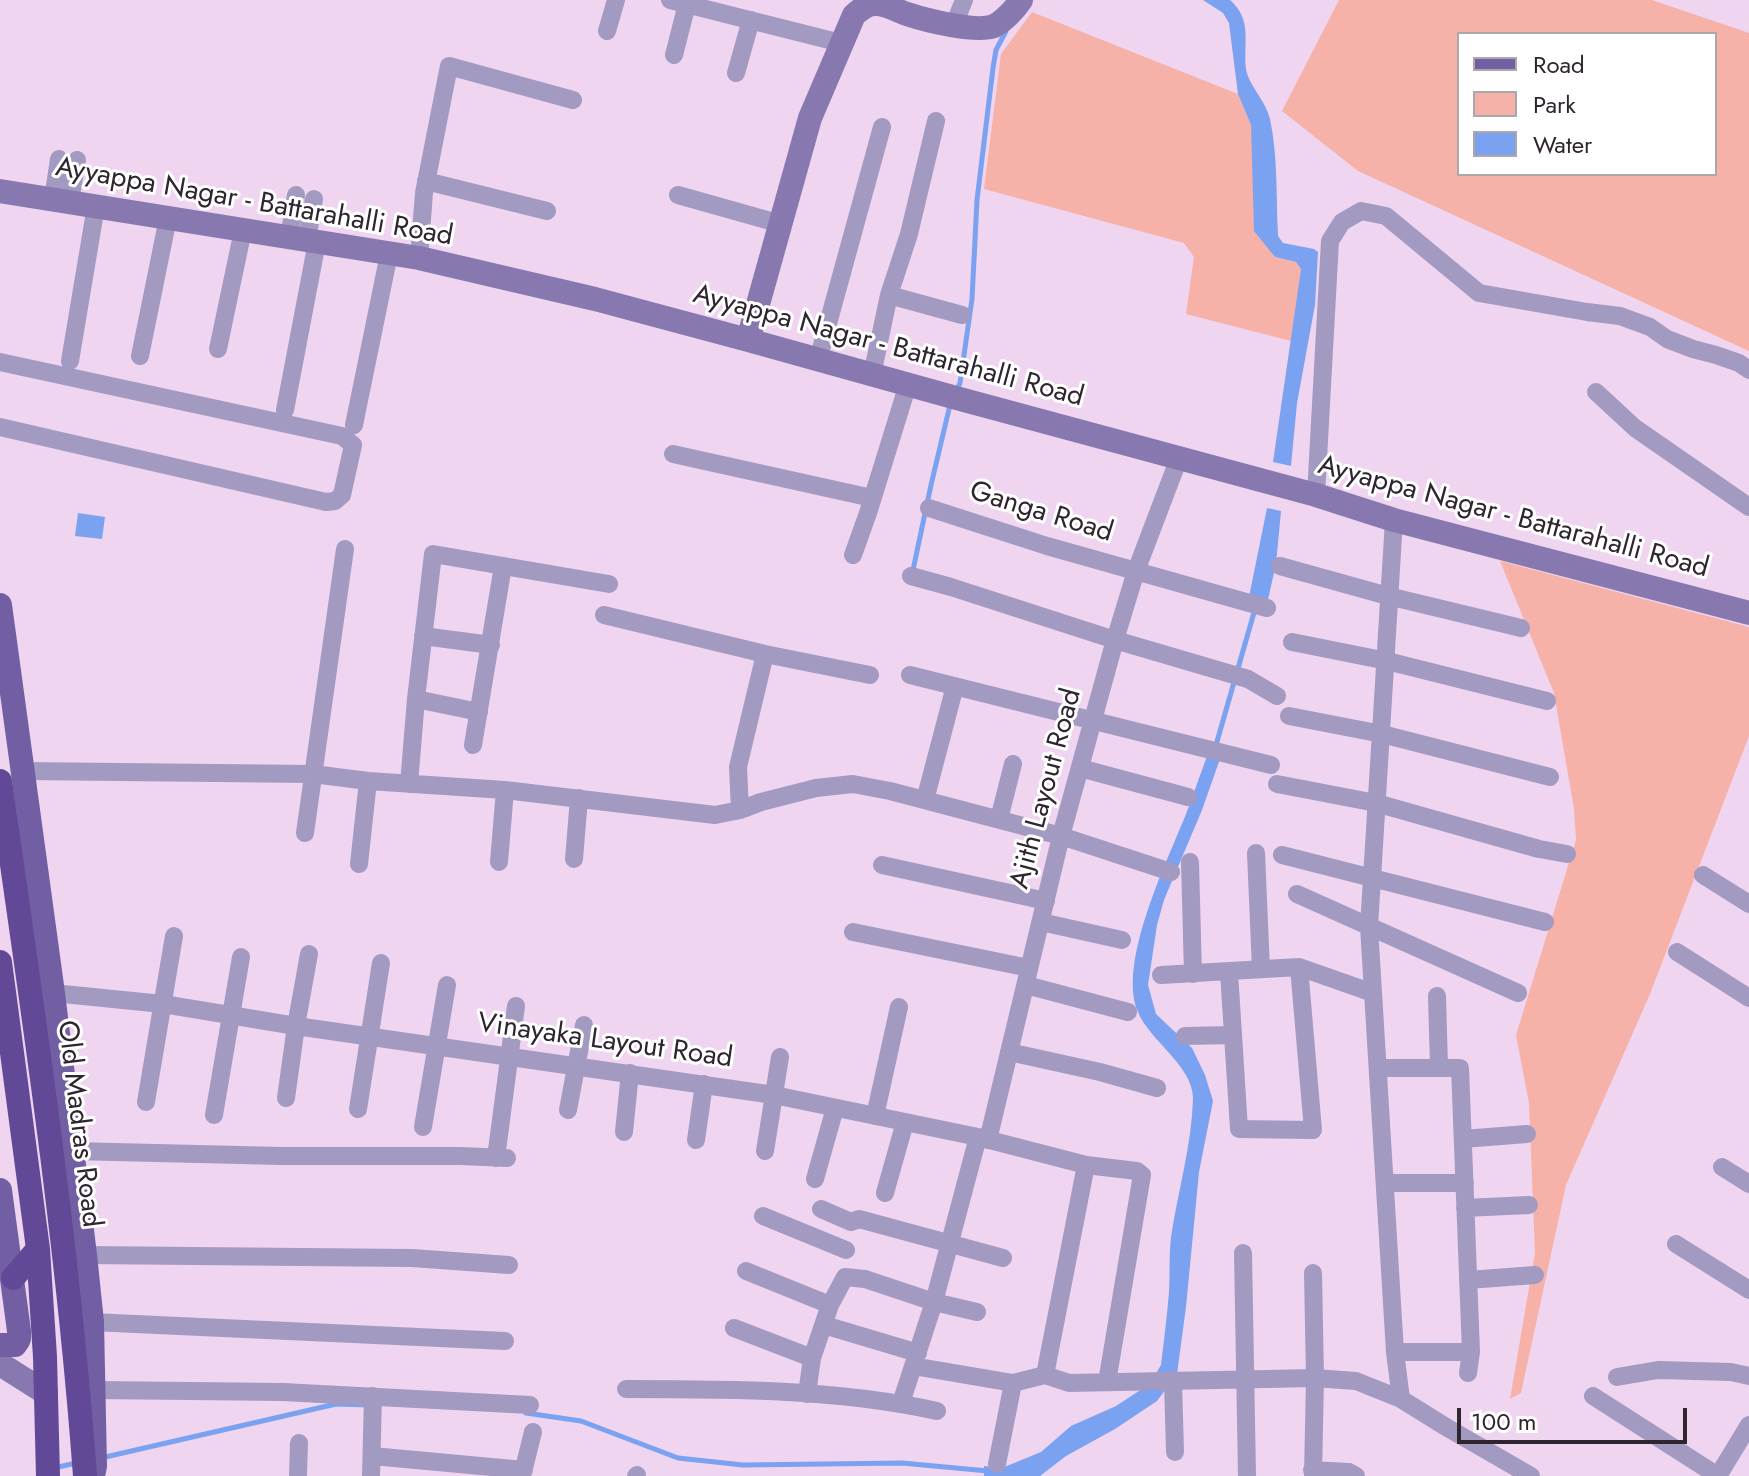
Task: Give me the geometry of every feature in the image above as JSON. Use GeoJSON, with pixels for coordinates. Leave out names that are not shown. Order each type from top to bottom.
{"type":"FeatureCollection","features":[{"type":"Feature","properties":{"kind":"highway","name":"Old Madras Road"},"geometry":{"type":"LineString","coordinates":[[11,776],[30,989],[76,1357],[85,1476]]}},
{"type":"Feature","properties":{"kind":"highway","name":"Old Madras Road"},"geometry":{"type":"LineString","coordinates":[[0,962],[38,1249],[48,1476]]}},
{"type":"Feature","properties":{"kind":"highway"},"geometry":{"type":"LineString","coordinates":[[13,1278],[38,1249]]}},
{"type":"Feature","properties":{"kind":"main road"},"geometry":{"type":"LineString","coordinates":[[748,340],[810,118],[854,15],[876,2],[916,17],[954,25],[993,26],[1021,0]]}},
{"type":"Feature","properties":{"kind":"main road","name":"Ayyappa Nagar - Battarahalli Road"},"geometry":{"type":"LineString","coordinates":[[0,191],[419,258],[595,299],[1316,495],[1394,520],[1749,613]]}},
{"type":"Feature","properties":{"kind":"main road"},"geometry":{"type":"LineString","coordinates":[[0,605],[11,776],[53,993],[85,1255],[92,1322],[93,1476]]}},
{"type":"Feature","properties":{"kind":"main road"},"geometry":{"type":"LineString","coordinates":[[0,1345],[15,1345],[19,1339],[1,1203]]}},
{"type":"Feature","properties":{"kind":"main road"},"geometry":{"type":"LineString","coordinates":[[0,1364],[46,1393]]}},
{"type":"Feature","properties":{"kind":"street"},"geometry":{"type":"LineString","coordinates":[[607,31],[616,0]]}},
{"type":"Feature","properties":{"kind":"street"},"geometry":{"type":"LineString","coordinates":[[954,25],[964,0]]}},
{"type":"Feature","properties":{"kind":"street"},"geometry":{"type":"LineString","coordinates":[[674,55],[678,2],[841,43]]}},
{"type":"Feature","properties":{"kind":"street"},"geometry":{"type":"LineString","coordinates":[[736,73],[751,20]]}},
{"type":"Feature","properties":{"kind":"street"},"geometry":{"type":"LineString","coordinates":[[419,258],[426,181],[449,66],[573,100]]}},
{"type":"Feature","properties":{"kind":"street"},"geometry":{"type":"LineString","coordinates":[[872,375],[889,295],[909,234],[936,121]]}},
{"type":"Feature","properties":{"kind":"street"},"geometry":{"type":"LineString","coordinates":[[818,360],[882,127]]}},
{"type":"Feature","properties":{"kind":"street"},"geometry":{"type":"LineString","coordinates":[[62,200],[68,160]]}},
{"type":"Feature","properties":{"kind":"street"},"geometry":{"type":"LineString","coordinates":[[426,181],[547,211]]}},
{"type":"Feature","properties":{"kind":"street"},"geometry":{"type":"LineString","coordinates":[[678,195],[781,224]]}},
{"type":"Feature","properties":{"kind":"street"},"geometry":{"type":"LineString","coordinates":[[285,410],[304,240],[305,197]]}},
{"type":"Feature","properties":{"kind":"street"},"geometry":{"type":"LineString","coordinates":[[70,361],[96,206]]}},
{"type":"Feature","properties":{"kind":"street"},"geometry":{"type":"LineString","coordinates":[[1316,495],[1330,241],[1342,222],[1361,211],[1386,216],[1479,293],[1620,316],[1650,327],[1667,339],[1739,363],[1749,370]]}},
{"type":"Feature","properties":{"kind":"street"},"geometry":{"type":"LineString","coordinates":[[140,356],[168,218]]}},
{"type":"Feature","properties":{"kind":"street"},"geometry":{"type":"LineString","coordinates":[[218,349],[243,230]]}},
{"type":"Feature","properties":{"kind":"street"},"geometry":{"type":"LineString","coordinates":[[354,425],[389,254]]}},
{"type":"Feature","properties":{"kind":"street"},"geometry":{"type":"LineString","coordinates":[[889,295],[962,315]]}},
{"type":"Feature","properties":{"kind":"street"},"geometry":{"type":"LineString","coordinates":[[0,362],[342,436],[353,445],[342,495],[335,501],[326,502],[0,427]]}},
{"type":"Feature","properties":{"kind":"street"},"geometry":{"type":"LineString","coordinates":[[853,555],[908,384]]}},
{"type":"Feature","properties":{"kind":"street"},"geometry":{"type":"LineString","coordinates":[[1596,392],[1635,428],[1749,507]]}},
{"type":"Feature","properties":{"kind":"street"},"geometry":{"type":"LineString","coordinates":[[673,454],[872,498]]}},
{"type":"Feature","properties":{"kind":"street","name":"Ajith Layout Road"},"geometry":{"type":"LineString","coordinates":[[901,1403],[1009,1052],[1061,836],[1115,640],[1136,571],[1179,458]]}},
{"type":"Feature","properties":{"kind":"street","name":"Ganga Road"},"geometry":{"type":"LineString","coordinates":[[929,508],[1047,546],[1259,605]]}},
{"type":"Feature","properties":{"kind":"street"},"geometry":{"type":"LineString","coordinates":[[1394,520],[1369,927],[1395,1352],[1401,1399]]}},
{"type":"Feature","properties":{"kind":"street"},"geometry":{"type":"LineString","coordinates":[[305,833],[345,549]]}},
{"type":"Feature","properties":{"kind":"street"},"geometry":{"type":"LineString","coordinates":[[409,784],[433,554],[609,584]]}},
{"type":"Feature","properties":{"kind":"street"},"geometry":{"type":"LineString","coordinates":[[473,745],[503,566]]}},
{"type":"Feature","properties":{"kind":"street"},"geometry":{"type":"LineString","coordinates":[[1280,566],[1521,628]]}},
{"type":"Feature","properties":{"kind":"street"},"geometry":{"type":"LineString","coordinates":[[911,576],[1240,677],[1277,696]]}},
{"type":"Feature","properties":{"kind":"street"},"geometry":{"type":"LineString","coordinates":[[604,615],[765,654],[870,675]]}},
{"type":"Feature","properties":{"kind":"street"},"geometry":{"type":"LineString","coordinates":[[423,636],[491,645]]}},
{"type":"Feature","properties":{"kind":"street"},"geometry":{"type":"LineString","coordinates":[[1292,642],[1387,661],[1547,701]]}},
{"type":"Feature","properties":{"kind":"street"},"geometry":{"type":"LineString","coordinates":[[740,810],[738,767],[765,654]]}},
{"type":"Feature","properties":{"kind":"street"},"geometry":{"type":"LineString","coordinates":[[910,675],[1271,765]]}},
{"type":"Feature","properties":{"kind":"street"},"geometry":{"type":"LineString","coordinates":[[925,800],[955,686]]}},
{"type":"Feature","properties":{"kind":"street"},"geometry":{"type":"LineString","coordinates":[[416,699],[479,712]]}},
{"type":"Feature","properties":{"kind":"street"},"geometry":{"type":"LineString","coordinates":[[1289,716],[1382,734],[1550,777]]}},
{"type":"Feature","properties":{"kind":"street"},"geometry":{"type":"LineString","coordinates":[[999,819],[1013,764]]}},
{"type":"Feature","properties":{"kind":"street"},"geometry":{"type":"LineString","coordinates":[[1080,768],[1188,797]]}},
{"type":"Feature","properties":{"kind":"street"},"geometry":{"type":"LineString","coordinates":[[11,776],[313,774],[368,781],[505,790],[715,815],[816,788],[853,784],[1061,836],[1171,872]]}},
{"type":"Feature","properties":{"kind":"street"},"geometry":{"type":"LineString","coordinates":[[359,864],[368,781]]}},
{"type":"Feature","properties":{"kind":"street"},"geometry":{"type":"LineString","coordinates":[[1277,784],[1376,803],[1567,854]]}},
{"type":"Feature","properties":{"kind":"street"},"geometry":{"type":"LineString","coordinates":[[499,862],[505,790]]}},
{"type":"Feature","properties":{"kind":"street"},"geometry":{"type":"LineString","coordinates":[[574,859],[579,798]]}},
{"type":"Feature","properties":{"kind":"street"},"geometry":{"type":"LineString","coordinates":[[1256,853],[1261,969]]}},
{"type":"Feature","properties":{"kind":"street"},"geometry":{"type":"LineString","coordinates":[[1282,855],[1545,922]]}},
{"type":"Feature","properties":{"kind":"street"},"geometry":{"type":"LineString","coordinates":[[1190,862],[1193,974]]}},
{"type":"Feature","properties":{"kind":"street"},"geometry":{"type":"LineString","coordinates":[[882,865],[1046,901]]}},
{"type":"Feature","properties":{"kind":"street"},"geometry":{"type":"LineString","coordinates":[[1703,875],[1749,904]]}},
{"type":"Feature","properties":{"kind":"street"},"geometry":{"type":"LineString","coordinates":[[1297,894],[1518,993]]}},
{"type":"Feature","properties":{"kind":"street"},"geometry":{"type":"LineString","coordinates":[[1041,922],[1122,940]]}},
{"type":"Feature","properties":{"kind":"street"},"geometry":{"type":"LineString","coordinates":[[853,932],[1027,976],[1128,1012]]}},
{"type":"Feature","properties":{"kind":"street"},"geometry":{"type":"LineString","coordinates":[[146,1102],[174,936]]}},
{"type":"Feature","properties":{"kind":"street"},"geometry":{"type":"LineString","coordinates":[[1677,952],[1749,998]]}},
{"type":"Feature","properties":{"kind":"street"},"geometry":{"type":"LineString","coordinates":[[286,1098],[309,954]]}},
{"type":"Feature","properties":{"kind":"street"},"geometry":{"type":"LineString","coordinates":[[214,1115],[241,957]]}},
{"type":"Feature","properties":{"kind":"street"},"geometry":{"type":"LineString","coordinates":[[358,1109],[381,963]]}},
{"type":"Feature","properties":{"kind":"street"},"geometry":{"type":"LineString","coordinates":[[1229,972],[1239,1129],[1313,1130],[1299,967]]}},
{"type":"Feature","properties":{"kind":"street"},"geometry":{"type":"LineString","coordinates":[[1161,975],[1299,967],[1373,993]]}},
{"type":"Feature","properties":{"kind":"street"},"geometry":{"type":"LineString","coordinates":[[423,1127],[447,985]]}},
{"type":"Feature","properties":{"kind":"street","name":"Vinayaka Layout Road"},"geometry":{"type":"LineString","coordinates":[[53,993],[163,1004],[774,1095],[983,1139],[1086,1165],[1137,1171],[1142,1175],[1107,1382]]}},
{"type":"Feature","properties":{"kind":"street"},"geometry":{"type":"LineString","coordinates":[[1437,996],[1439,1067]]}},
{"type":"Feature","properties":{"kind":"street"},"geometry":{"type":"LineString","coordinates":[[72,1151],[501,1158],[516,1006]]}},
{"type":"Feature","properties":{"kind":"street"},"geometry":{"type":"LineString","coordinates":[[875,1116],[899,1007]]}},
{"type":"Feature","properties":{"kind":"street"},"geometry":{"type":"LineString","coordinates":[[568,1110],[584,1025]]}},
{"type":"Feature","properties":{"kind":"street"},"geometry":{"type":"LineString","coordinates":[[1185,1036],[1233,1035]]}},
{"type":"Feature","properties":{"kind":"street"},"geometry":{"type":"LineString","coordinates":[[1009,1052],[1157,1088]]}},
{"type":"Feature","properties":{"kind":"street"},"geometry":{"type":"LineString","coordinates":[[765,1151],[780,1057]]}},
{"type":"Feature","properties":{"kind":"street"},"geometry":{"type":"LineString","coordinates":[[1378,1068],[1460,1068],[1471,1352],[1468,1373]]}},
{"type":"Feature","properties":{"kind":"street"},"geometry":{"type":"LineString","coordinates":[[624,1132],[630,1073]]}},
{"type":"Feature","properties":{"kind":"street"},"geometry":{"type":"LineString","coordinates":[[696,1140],[704,1084]]}},
{"type":"Feature","properties":{"kind":"street"},"geometry":{"type":"LineString","coordinates":[[815,1179],[835,1108]]}},
{"type":"Feature","properties":{"kind":"street"},"geometry":{"type":"LineString","coordinates":[[885,1193],[905,1122]]}},
{"type":"Feature","properties":{"kind":"street"},"geometry":{"type":"LineString","coordinates":[[1463,1139],[1527,1134]]}},
{"type":"Feature","properties":{"kind":"street"},"geometry":{"type":"LineString","coordinates":[[1045,1375],[1086,1165]]}},
{"type":"Feature","properties":{"kind":"street"},"geometry":{"type":"LineString","coordinates":[[1722,1167],[1749,1184]]}},
{"type":"Feature","properties":{"kind":"street"},"geometry":{"type":"LineString","coordinates":[[1385,1183],[1465,1183]]}},
{"type":"Feature","properties":{"kind":"street"},"geometry":{"type":"LineString","coordinates":[[1465,1208],[1529,1205]]}},
{"type":"Feature","properties":{"kind":"street"},"geometry":{"type":"LineString","coordinates":[[821,1209],[851,1222],[859,1219],[1003,1258]]}},
{"type":"Feature","properties":{"kind":"street"},"geometry":{"type":"LineString","coordinates":[[763,1216],[846,1250]]}},
{"type":"Feature","properties":{"kind":"street"},"geometry":{"type":"LineString","coordinates":[[807,1394],[812,1358],[830,1305],[845,1277],[851,1222]]}},
{"type":"Feature","properties":{"kind":"street"},"geometry":{"type":"LineString","coordinates":[[1676,1244],[1749,1290]]}},
{"type":"Feature","properties":{"kind":"street"},"geometry":{"type":"LineString","coordinates":[[1243,1253],[1247,1476]]}},
{"type":"Feature","properties":{"kind":"street"},"geometry":{"type":"LineString","coordinates":[[85,1255],[412,1258],[509,1265]]}},
{"type":"Feature","properties":{"kind":"street"},"geometry":{"type":"LineString","coordinates":[[746,1271],[830,1305]]}},
{"type":"Feature","properties":{"kind":"street"},"geometry":{"type":"LineString","coordinates":[[1313,1273],[1315,1378],[1312,1473],[1349,1472],[1356,1476]]}},
{"type":"Feature","properties":{"kind":"street"},"geometry":{"type":"LineString","coordinates":[[1468,1280],[1535,1275]]}},
{"type":"Feature","properties":{"kind":"street"},"geometry":{"type":"LineString","coordinates":[[845,1277],[865,1279],[934,1302],[977,1312]]}},
{"type":"Feature","properties":{"kind":"street"},"geometry":{"type":"LineString","coordinates":[[92,1322],[505,1341]]}},
{"type":"Feature","properties":{"kind":"street"},"geometry":{"type":"LineString","coordinates":[[824,1325],[916,1359],[1013,1383],[1045,1375],[1069,1383],[1315,1378],[1356,1381],[1401,1399],[1531,1476]]}},
{"type":"Feature","properties":{"kind":"street"},"geometry":{"type":"LineString","coordinates":[[734,1328],[812,1358]]}},
{"type":"Feature","properties":{"kind":"street"},"geometry":{"type":"LineString","coordinates":[[1395,1352],[1471,1352]]}},
{"type":"Feature","properties":{"kind":"street"},"geometry":{"type":"LineString","coordinates":[[1617,1377],[1658,1370],[1731,1372],[1749,1376]]}},
{"type":"Feature","properties":{"kind":"street"},"geometry":{"type":"LineString","coordinates":[[1173,1382],[1175,1452]]}},
{"type":"Feature","properties":{"kind":"street"},"geometry":{"type":"LineString","coordinates":[[997,1464],[1013,1383]]}},
{"type":"Feature","properties":{"kind":"street"},"geometry":{"type":"LineString","coordinates":[[626,1389],[807,1394],[901,1403],[937,1411]]}},
{"type":"Feature","properties":{"kind":"street"},"geometry":{"type":"LineString","coordinates":[[94,1390],[283,1392],[373,1403],[530,1405]]}},
{"type":"Feature","properties":{"kind":"street"},"geometry":{"type":"LineString","coordinates":[[1593,1396],[1718,1476],[1749,1425]]}},
{"type":"Feature","properties":{"kind":"street"},"geometry":{"type":"LineString","coordinates":[[371,1476],[373,1403]]}},
{"type":"Feature","properties":{"kind":"street"},"geometry":{"type":"LineString","coordinates":[[372,1456],[523,1473],[533,1432]]}},
{"type":"Feature","properties":{"kind":"street"},"geometry":{"type":"LineString","coordinates":[[298,1476],[299,1443]]}},
{"type":"Feature","properties":{"kind":"green space"},"geometry":{"type":"Polygon","coordinates":[[[1339,0],[1652,0],[1749,33],[1749,351],[1358,171],[1282,111],[1339,0]]]}},
{"type":"Feature","properties":{"kind":"green space"},"geometry":{"type":"Polygon","coordinates":[[[1032,12],[1238,94],[1251,125],[1274,257],[1296,262],[1301,269],[1291,341],[1186,314],[1194,257],[1184,243],[984,189],[1001,54],[1032,12]]]}},
{"type":"Feature","properties":{"kind":"green space"},"geometry":{"type":"Polygon","coordinates":[[[1500,561],[1749,627],[1749,736],[1650,994],[1566,1185],[1521,1393],[1510,1399],[1535,1253],[1529,1103],[1516,1035],[1576,840],[1574,809],[1554,693],[1500,561]]]}},
{"type":"Feature","properties":{"kind":"water"},"geometry":{"type":"Polygon","coordinates":[[[1203,0],[1230,0],[1242,16],[1246,32],[1246,69],[1268,112],[1273,133],[1278,236],[1283,243],[1318,252],[1315,305],[1297,403],[1291,466],[1273,462],[1301,269],[1296,262],[1275,257],[1254,231],[1251,125],[1238,94],[1229,23],[1223,13],[1203,0]]]}},
{"type":"Feature","properties":{"kind":"water"},"geometry":{"type":"Polygon","coordinates":[[[1267,508],[1281,511],[1276,564],[1267,604],[1249,597],[1267,508]]]}},
{"type":"Feature","properties":{"kind":"water"},"geometry":{"type":"Polygon","coordinates":[[[78,513],[105,517],[102,539],[75,536],[78,513]]]}},
{"type":"Feature","properties":{"kind":"water"},"geometry":{"type":"Polygon","coordinates":[[[1209,751],[1221,756],[1164,900],[1148,985],[1156,1014],[1192,1048],[1213,1101],[1199,1172],[1177,1374],[1155,1375],[1161,1365],[1171,1237],[1193,1098],[1186,1075],[1138,1012],[1133,991],[1134,967],[1147,913],[1209,751]]]}},
{"type":"Feature","properties":{"kind":"water"},"geometry":{"type":"Polygon","coordinates":[[[1168,1386],[1157,1401],[1066,1456],[1040,1476],[984,1476],[984,1466],[1002,1468],[1041,1452],[1071,1426],[1116,1406],[1145,1387],[1168,1386]]]}},
{"type":"Feature","properties":{"kind":"waterway"},"geometry":{"type":"LineString","coordinates":[[956,392],[960,383],[972,299],[977,200],[993,68],[996,50],[1006,31]]}},
{"type":"Feature","properties":{"kind":"waterway"},"geometry":{"type":"LineString","coordinates":[[913,570],[950,405]]}},
{"type":"Feature","properties":{"kind":"waterway"},"geometry":{"type":"LineString","coordinates":[[1216,745],[1255,609]]}},
{"type":"Feature","properties":{"kind":"waterway"},"geometry":{"type":"LineString","coordinates":[[101,1458],[336,1404],[369,1405]]}},
{"type":"Feature","properties":{"kind":"waterway"},"geometry":{"type":"LineString","coordinates":[[526,1413],[581,1421],[678,1458],[743,1465],[902,1463],[988,1471]]}},
{"type":"Feature","properties":{"kind":"waterway"},"geometry":{"type":"LineString","coordinates":[[54,1468],[76,1463]]}}]}
